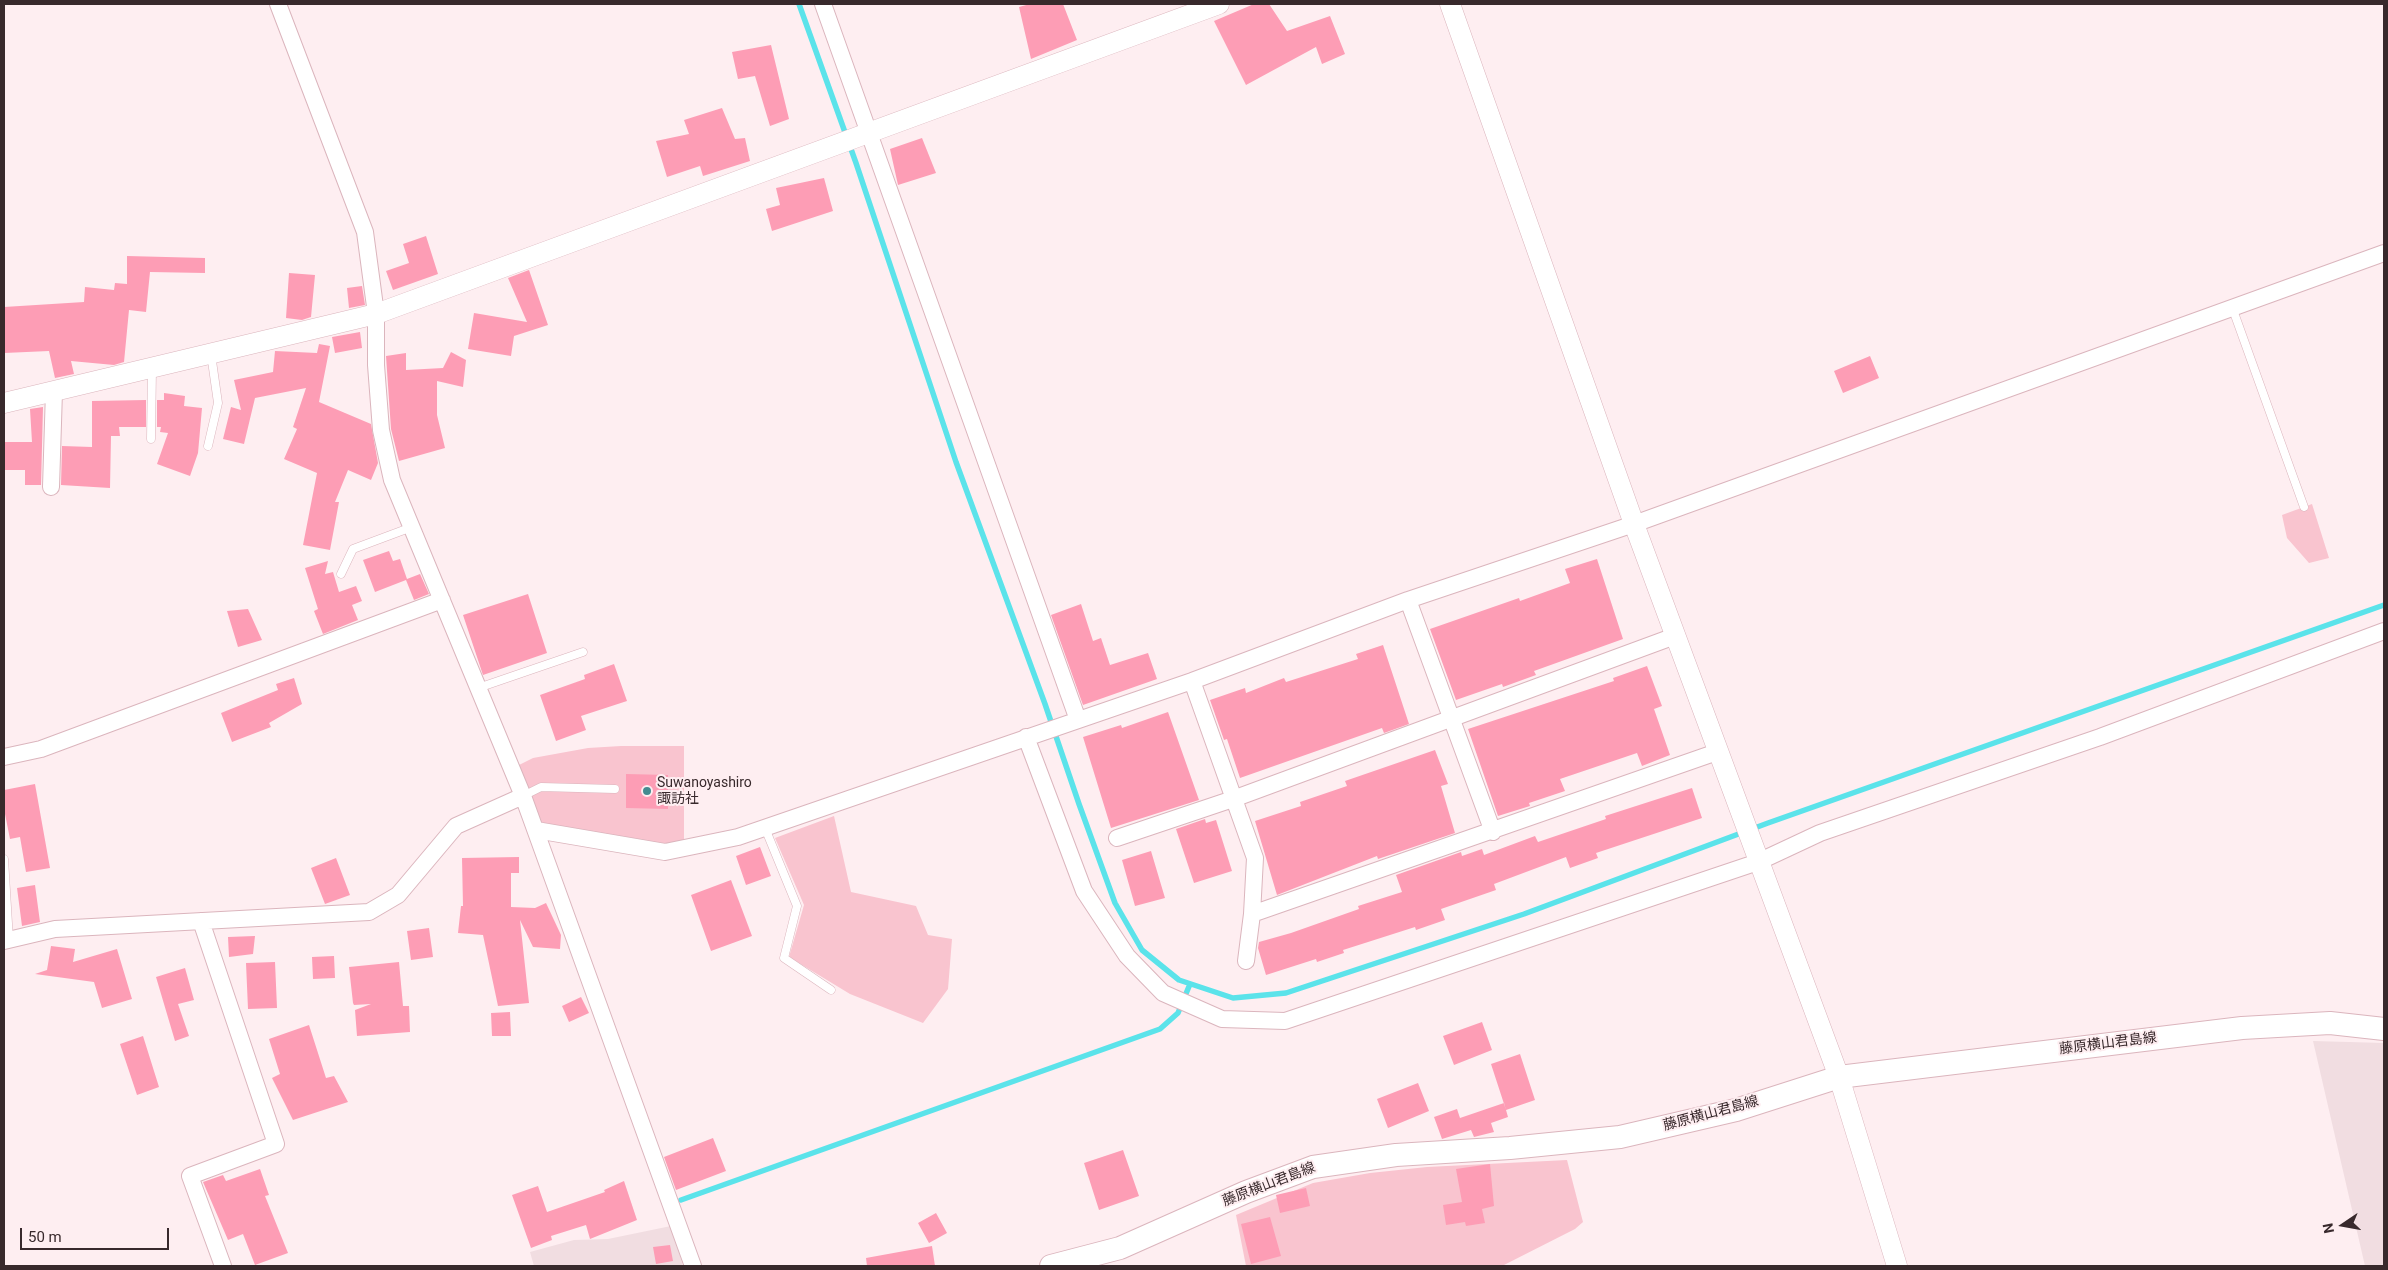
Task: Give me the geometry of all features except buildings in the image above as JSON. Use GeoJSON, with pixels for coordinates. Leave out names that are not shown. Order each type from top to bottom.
{"type":"FeatureCollection","features":[{"type":"Feature","properties":{"kind":"main road","name":"藤原横山君島線"},"geometry":{"type":"LineString","coordinates":[[1051,1266],[1120,1248],[1246,1192],[1313,1167],[1396,1155],[1510,1148],[1620,1137],[1736,1110],[1839,1076],[2242,1028],[2330,1023],[2384,1029]]}},
{"type":"Feature","properties":{"kind":"street"},"geometry":{"type":"LineString","coordinates":[[278,4],[365,232],[376,314],[376,365],[382,430],[392,480],[523,796],[693,1266]]}},
{"type":"Feature","properties":{"kind":"street"},"geometry":{"type":"LineString","coordinates":[[823,4],[1073,721]]}},
{"type":"Feature","properties":{"kind":"street"},"geometry":{"type":"LineString","coordinates":[[4,403],[376,314],[868,131],[1219,4]]}},
{"type":"Feature","properties":{"kind":"street"},"geometry":{"type":"LineString","coordinates":[[1450,4],[1634,524],[1839,1076],[1896,1266]]}},
{"type":"Feature","properties":{"kind":"street"},"geometry":{"type":"LineString","coordinates":[[536,830],[665,852],[738,838],[1192,681],[1408,600],[1634,524],[2384,253]]}},
{"type":"Feature","properties":{"kind":"street"},"geometry":{"type":"LineString","coordinates":[[51,487],[54,391]]}},
{"type":"Feature","properties":{"kind":"street"},"geometry":{"type":"LineString","coordinates":[[4,758],[41,748],[442,600]]}},
{"type":"Feature","properties":{"kind":"street"},"geometry":{"type":"LineString","coordinates":[[1408,600],[1492,832]]}},
{"type":"Feature","properties":{"kind":"street"},"geometry":{"type":"LineString","coordinates":[[1026,737],[1084,891],[1128,956],[1163,993],[1222,1019],[1285,1021],[1758,862],[1820,833],[2100,737],[2384,631]]}},
{"type":"Feature","properties":{"kind":"street"},"geometry":{"type":"LineString","coordinates":[[1117,838],[1233,799],[1675,636]]}},
{"type":"Feature","properties":{"kind":"street"},"geometry":{"type":"LineString","coordinates":[[1192,681],[1255,858],[1252,914],[1246,961]]}},
{"type":"Feature","properties":{"kind":"street"},"geometry":{"type":"LineString","coordinates":[[1252,914],[1718,752]]}},
{"type":"Feature","properties":{"kind":"street"},"geometry":{"type":"LineString","coordinates":[[6,940],[55,929],[369,912],[398,895],[456,826],[523,796]]}},
{"type":"Feature","properties":{"kind":"street"},"geometry":{"type":"LineString","coordinates":[[201,921],[276,1144],[190,1176],[223,1266]]}},
{"type":"Feature","properties":{"kind":"lane"},"geometry":{"type":"LineString","coordinates":[[2232,307],[2304,507]]}},
{"type":"Feature","properties":{"kind":"lane"},"geometry":{"type":"LineString","coordinates":[[208,446],[218,403],[211,354]]}},
{"type":"Feature","properties":{"kind":"lane"},"geometry":{"type":"LineString","coordinates":[[151,439],[152,368]]}},
{"type":"Feature","properties":{"kind":"lane"},"geometry":{"type":"LineString","coordinates":[[341,574],[353,549],[412,527]]}},
{"type":"Feature","properties":{"kind":"lane"},"geometry":{"type":"LineString","coordinates":[[478,688],[583,652]]}},
{"type":"Feature","properties":{"kind":"lane"},"geometry":{"type":"LineString","coordinates":[[523,796],[541,788],[615,788]]}},
{"type":"Feature","properties":{"kind":"lane"},"geometry":{"type":"LineString","coordinates":[[765,828],[797,906],[784,958],[831,990]]}},
{"type":"Feature","properties":{"kind":"lane"},"geometry":{"type":"LineString","coordinates":[[4,859],[6,940]]}},
{"type":"Feature","properties":{"kind":"shaded area"},"geometry":{"type":"Polygon","coordinates":[[[2312,504],[2329,558],[2309,563],[2287,538],[2282,515],[2312,504]]]}},
{"type":"Feature","properties":{"kind":"shaded area"},"geometry":{"type":"Polygon","coordinates":[[[684,746],[684,844],[665,846],[538,827],[515,767],[533,758],[588,748],[684,746]]]}},
{"type":"Feature","properties":{"kind":"shaded area"},"geometry":{"type":"Polygon","coordinates":[[[834,816],[851,892],[916,906],[928,935],[952,939],[948,989],[923,1023],[850,994],[789,957],[804,905],[775,838],[834,816]]]}},
{"type":"Feature","properties":{"kind":"shaded area"},"geometry":{"type":"Polygon","coordinates":[[[2313,1041],[2384,1043],[2384,1266],[2365,1266],[2313,1041]]]}},
{"type":"Feature","properties":{"kind":"shaded area"},"geometry":{"type":"Polygon","coordinates":[[[1567,1160],[1583,1222],[1575,1229],[1502,1266],[1246,1266],[1236,1215],[1313,1183],[1370,1173],[1427,1167],[1567,1160]]]}},
{"type":"Feature","properties":{"kind":"shaded area"},"geometry":{"type":"Polygon","coordinates":[[[671,1226],[683,1266],[534,1266],[530,1252],[574,1240],[608,1239],[671,1226]]]}},
{"type":"Feature","properties":{"kind":"waterway"},"geometry":{"type":"LineString","coordinates":[[799,4],[856,163],[956,462],[1045,704],[1115,903],[1142,950],[1179,980],[1233,998],[1286,993],[1524,914],[1768,823],[2384,605]]}},
{"type":"Feature","properties":{"kind":"waterway"},"geometry":{"type":"LineString","coordinates":[[681,1200],[1160,1029],[1178,1013],[1190,984]]}},
{"type":"Feature","properties":{"kind":"place","name":"Suwanoyashiro 諏訪社"},"geometry":{"type":"Point","coordinates":[647,791]}}]}
